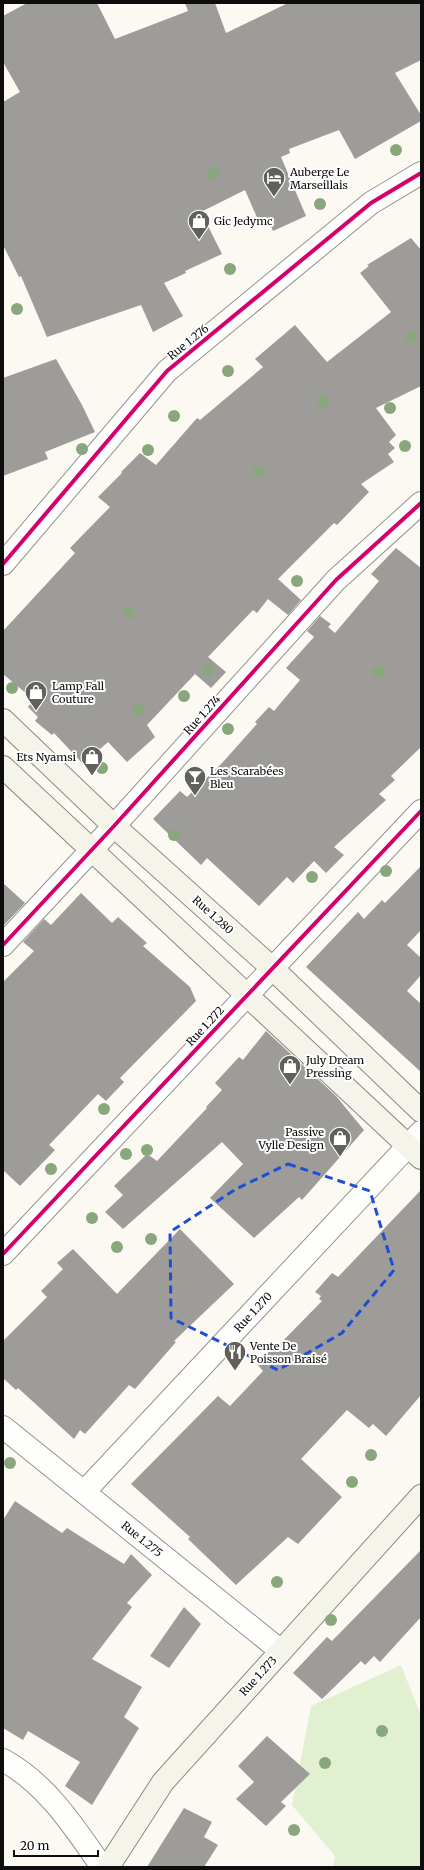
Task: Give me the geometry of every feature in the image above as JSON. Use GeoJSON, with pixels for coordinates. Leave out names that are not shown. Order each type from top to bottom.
{"type":"FeatureCollection","features":[{"type":"Feature","properties":{"kind":"main road","name":"Rue 1.280"},"geometry":{"type":"LineString","coordinates":[[3,720],[114,826],[272,968],[421,1111]]}},
{"type":"Feature","properties":{"kind":"main road"},"geometry":{"type":"LineString","coordinates":[[3,767],[247,995],[417,1146]]}},
{"type":"Feature","properties":{"kind":"main road","name":"Rue 1.273"},"geometry":{"type":"LineString","coordinates":[[108,1867],[163,1782],[421,1496]]}},
{"type":"Feature","properties":{"kind":"street","name":"Rue 1.276"},"geometry":{"type":"LineString","coordinates":[[3,564],[167,371],[371,203],[421,173]]}},
{"type":"Feature","properties":{"kind":"street","name":"Rue 1.274"},"geometry":{"type":"LineString","coordinates":[[3,945],[114,826],[336,580],[421,503]]}},
{"type":"Feature","properties":{"kind":"street","name":"Rue 1.272"},"geometry":{"type":"LineString","coordinates":[[3,1254],[421,811]]}},
{"type":"Feature","properties":{"kind":"street","name":"Rue 1.270"},"geometry":{"type":"LineString","coordinates":[[84,1492],[417,1146]]}},
{"type":"Feature","properties":{"kind":"street","name":"Rue 1.275"},"geometry":{"type":"LineString","coordinates":[[3,1427],[281,1651]]}},
{"type":"Feature","properties":{"kind":"street"},"geometry":{"type":"LineString","coordinates":[[3,1760],[14,1766],[42,1789],[65,1815],[102,1867]]}},
{"type":"Feature","properties":{"kind":"highlighted area"},"geometry":{"type":"Polygon","coordinates":[[[288,1164],[370,1191],[394,1270],[342,1333],[278,1370],[171,1318],[170,1232],[236,1189],[288,1164]]]}},
{"type":"Feature","properties":{"kind":"green space"},"geometry":{"type":"Polygon","coordinates":[[[401,1665],[421,1716],[421,1867],[333,1867],[335,1856],[292,1805],[311,1706],[401,1665]]]}},
{"type":"Feature","properties":{"kind":"building"},"geometry":{"type":"Polygon","coordinates":[[[27,3],[97,3],[115,39],[188,11],[185,3],[215,3],[226,33],[288,3],[421,3],[421,60],[395,73],[421,115],[421,121],[355,159],[339,130],[289,149],[290,153],[281,157],[306,216],[273,231],[268,219],[259,222],[245,190],[201,212],[222,254],[185,271],[186,273],[164,283],[183,316],[153,332],[141,305],[47,337],[21,276],[19,277],[3,245],[3,102],[20,92],[3,62],[3,16],[27,3]]]}},
{"type":"Feature","properties":{"kind":"building"},"geometry":{"type":"Polygon","coordinates":[[[411,238],[421,250],[421,386],[376,408],[396,435],[389,442],[395,448],[388,454],[394,462],[361,484],[369,492],[337,525],[334,523],[278,579],[301,600],[288,615],[268,599],[257,613],[253,610],[208,657],[226,672],[211,688],[195,674],[147,725],[155,737],[127,762],[108,742],[83,764],[54,733],[52,735],[35,721],[38,717],[28,707],[34,700],[3,674],[3,631],[75,553],[70,548],[110,507],[98,497],[122,473],[121,472],[140,453],[156,465],[197,418],[200,420],[263,367],[255,359],[295,325],[327,362],[391,312],[360,273],[369,266],[367,265],[411,238]]]}},
{"type":"Feature","properties":{"kind":"building"},"geometry":{"type":"Polygon","coordinates":[[[56,359],[82,405],[95,432],[45,452],[48,459],[3,476],[3,378],[56,359]]]}},
{"type":"Feature","properties":{"kind":"building"},"geometry":{"type":"Polygon","coordinates":[[[396,548],[421,568],[421,747],[391,776],[395,780],[379,794],[386,800],[334,847],[344,855],[326,873],[314,861],[293,883],[287,877],[259,906],[207,858],[201,865],[153,819],[180,791],[187,797],[223,762],[257,724],[255,722],[269,707],[274,711],[300,680],[286,668],[314,637],[307,631],[320,616],[331,624],[328,627],[335,633],[379,581],[371,574],[396,548]]]}},
{"type":"Feature","properties":{"kind":"building"},"geometry":{"type":"Polygon","coordinates":[[[421,866],[421,930],[407,945],[421,958],[421,975],[407,991],[421,1004],[421,1072],[306,967],[358,912],[364,919],[382,900],[385,903],[421,866]]]}},
{"type":"Feature","properties":{"kind":"building"},"geometry":{"type":"Polygon","coordinates":[[[3,883],[25,903],[4,925],[3,924],[3,883]]]}},
{"type":"Feature","properties":{"kind":"building"},"geometry":{"type":"Polygon","coordinates":[[[81,893],[112,923],[118,917],[147,943],[143,946],[190,987],[196,1001],[120,1078],[124,1082],[106,1101],[98,1094],[49,1145],[55,1150],[20,1186],[3,1170],[3,982],[34,951],[23,942],[44,919],[51,925],[81,893]]]}},
{"type":"Feature","properties":{"kind":"building"},"geometry":{"type":"Polygon","coordinates":[[[266,1031],[336,1096],[364,1130],[302,1200],[299,1197],[254,1238],[210,1198],[243,1164],[222,1142],[123,1229],[105,1212],[123,1195],[114,1186],[147,1154],[157,1161],[222,1090],[215,1083],[239,1057],[243,1060],[266,1031]]]}},
{"type":"Feature","properties":{"kind":"building"},"geometry":{"type":"Polygon","coordinates":[[[421,1190],[421,1395],[386,1436],[373,1424],[369,1428],[347,1410],[301,1459],[342,1497],[298,1544],[288,1537],[236,1585],[188,1539],[190,1537],[131,1484],[218,1396],[230,1406],[263,1371],[258,1365],[272,1348],[274,1350],[322,1301],[319,1299],[321,1296],[315,1292],[332,1273],[338,1277],[421,1190]]]}},
{"type":"Feature","properties":{"kind":"building"},"geometry":{"type":"Polygon","coordinates":[[[180,1229],[234,1284],[174,1341],[176,1342],[135,1389],[129,1385],[85,1434],[80,1430],[74,1439],[18,1388],[16,1390],[3,1378],[3,1341],[47,1297],[41,1291],[63,1269],[57,1263],[73,1249],[117,1294],[180,1229]]]}},
{"type":"Feature","properties":{"kind":"building"},"geometry":{"type":"Polygon","coordinates":[[[15,1501],[62,1533],[67,1528],[124,1564],[131,1554],[152,1575],[127,1603],[132,1607],[92,1659],[142,1687],[124,1717],[139,1728],[92,1805],[65,1786],[80,1762],[28,1731],[23,1740],[3,1728],[3,1520],[15,1501]]]}},
{"type":"Feature","properties":{"kind":"building"},"geometry":{"type":"Polygon","coordinates":[[[421,1550],[421,1617],[380,1662],[374,1656],[365,1665],[361,1661],[322,1699],[293,1673],[327,1637],[332,1641],[421,1550]]]}},
{"type":"Feature","properties":{"kind":"building"},"geometry":{"type":"Polygon","coordinates":[[[184,1607],[201,1624],[169,1668],[150,1656],[184,1607]]]}},
{"type":"Feature","properties":{"kind":"building"},"geometry":{"type":"Polygon","coordinates":[[[267,1736],[310,1774],[281,1802],[286,1806],[266,1826],[236,1799],[254,1782],[238,1766],[267,1736]]]}},
{"type":"Feature","properties":{"kind":"building"},"geometry":{"type":"Polygon","coordinates":[[[184,1808],[212,1822],[204,1837],[218,1845],[204,1867],[147,1867],[184,1808]]]}},
{"type":"Feature","properties":{"kind":"cycle path"},"geometry":{"type":"LineString","coordinates":[[3,564],[167,371],[371,203],[421,173]]}},
{"type":"Feature","properties":{"kind":"cycle path"},"geometry":{"type":"LineString","coordinates":[[3,945],[114,826],[336,580],[421,503]]}},
{"type":"Feature","properties":{"kind":"cycle path"},"geometry":{"type":"LineString","coordinates":[[3,1254],[421,811]]}},
{"type":"Feature","properties":{"kind":"place","name":"Auberge Le Marseillais"},"geometry":{"type":"Point","coordinates":[274,198]}},
{"type":"Feature","properties":{"kind":"place","name":"Gic Jedymc"},"geometry":{"type":"Point","coordinates":[199,240]}},
{"type":"Feature","properties":{"kind":"place","name":"Lamp Fall Couture"},"geometry":{"type":"Point","coordinates":[36,712]}},
{"type":"Feature","properties":{"kind":"place","name":"Ets Nyamsi"},"geometry":{"type":"Point","coordinates":[92,776]}},
{"type":"Feature","properties":{"kind":"place","name":"Les Scarabées Bleu"},"geometry":{"type":"Point","coordinates":[195,796]}},
{"type":"Feature","properties":{"kind":"place","name":"July Dream Pressing"},"geometry":{"type":"Point","coordinates":[290,1086]}},
{"type":"Feature","properties":{"kind":"place","name":"Passive Vylle Design"},"geometry":{"type":"Point","coordinates":[340,1158]}},
{"type":"Feature","properties":{"kind":"place","name":"Vente De Poisson Braisé"},"geometry":{"type":"Point","coordinates":[235,1372]}}]}
